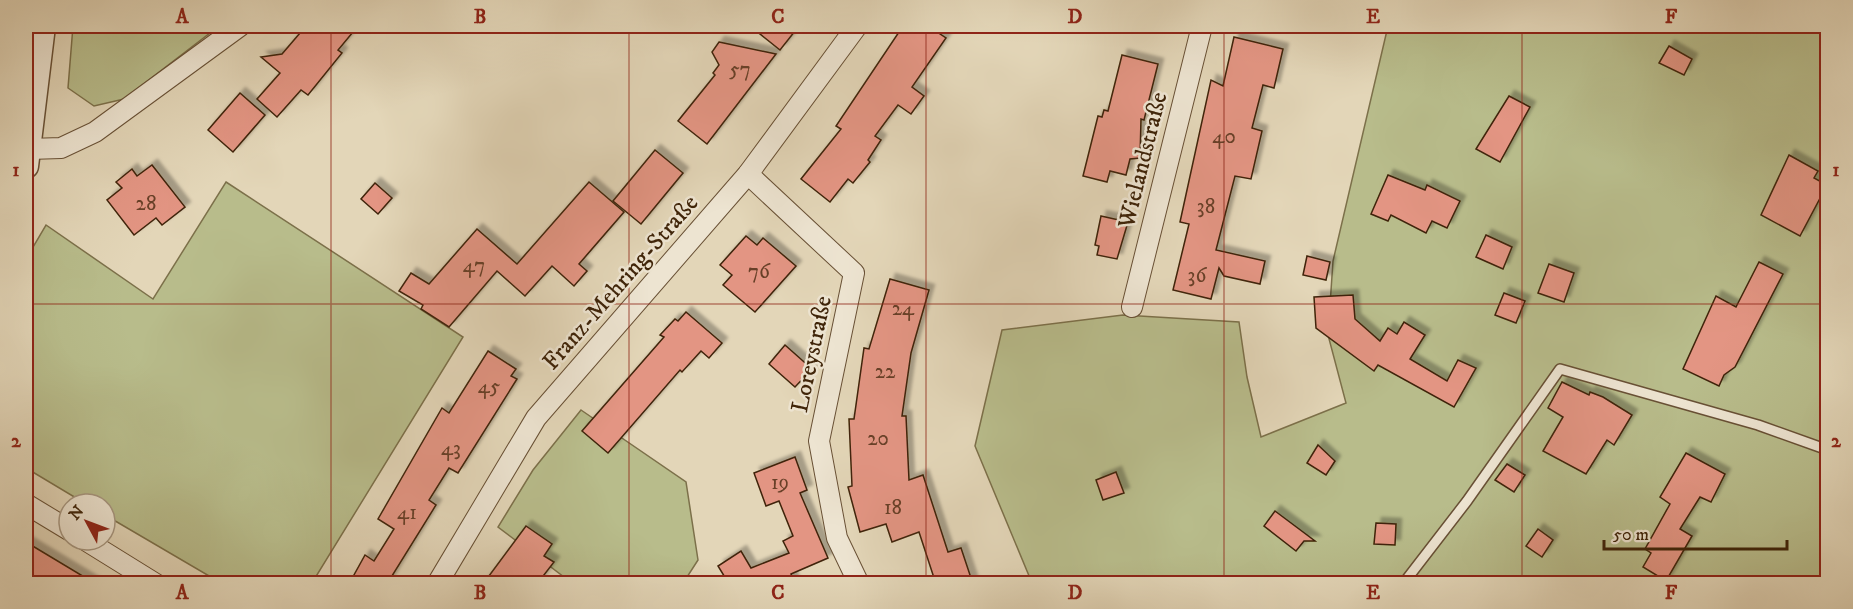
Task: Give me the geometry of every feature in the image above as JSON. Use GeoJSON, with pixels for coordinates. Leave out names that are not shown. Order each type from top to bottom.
{"type":"FeatureCollection","features":[{"type":"Feature","properties":{"kind":"street"},"geometry":{"type":"LineString","coordinates":[[43,26],[30,102],[27,157],[61,148],[95,132],[240,26]]}},
{"type":"Feature","properties":{"kind":"street","name":"Franz-Mehring-Straße"},"geometry":{"type":"LineString","coordinates":[[437,584],[536,418],[748,174],[857,26]]}},
{"type":"Feature","properties":{"kind":"street","name":"Wielandstraße"},"geometry":{"type":"LineString","coordinates":[[1132,308],[1202,26]]}},
{"type":"Feature","properties":{"kind":"street","name":"Loreystraße"},"geometry":{"type":"LineString","coordinates":[[748,174],[854,273],[819,441],[837,538],[859,584]]}},
{"type":"Feature","properties":{"kind":"street"},"geometry":{"type":"LineString","coordinates":[[26,504],[57,523]]}},
{"type":"Feature","properties":{"kind":"street"},"geometry":{"type":"LineString","coordinates":[[104,552],[156,584]]}},
{"type":"Feature","properties":{"kind":"lane"},"geometry":{"type":"LineString","coordinates":[[1403,584],[1467,501],[1560,369],[1758,425],[1827,450]]}},
{"type":"Feature","properties":{"kind":"green space"},"geometry":{"type":"Polygon","coordinates":[[[73,26],[219,26],[124,99],[94,106],[68,88],[73,26]]]}},
{"type":"Feature","properties":{"kind":"green space"},"geometry":{"type":"Polygon","coordinates":[[[1388,26],[1827,26],[1827,583],[1032,583],[975,446],[1002,330],[1123,315],[1239,322],[1247,377],[1261,437],[1346,403],[1328,335],[1333,261],[1388,26]]]}},
{"type":"Feature","properties":{"kind":"green space"},"geometry":{"type":"Polygon","coordinates":[[[226,182],[463,337],[312,583],[221,583],[117,522],[117,492],[66,492],[26,468],[26,259],[46,225],[153,299],[226,182]]]}},
{"type":"Feature","properties":{"kind":"green space"},"geometry":{"type":"Polygon","coordinates":[[[581,410],[686,482],[698,560],[687,577],[695,583],[572,583],[498,527],[533,470],[581,410]]]}},
{"type":"Feature","properties":{"kind":"building"},"geometry":{"type":"Polygon","coordinates":[[[306,26],[358,26],[338,50],[342,53],[308,95],[301,90],[277,117],[257,99],[280,73],[261,57],[282,54],[306,26]]]}},
{"type":"Feature","properties":{"kind":"building"},"geometry":{"type":"Polygon","coordinates":[[[750,26],[799,26],[780,50],[750,26]]]}},
{"type":"Feature","properties":{"kind":"building"},"geometry":{"type":"Polygon","coordinates":[[[903,26],[928,26],[946,38],[912,87],[924,96],[911,114],[898,105],[875,136],[881,140],[868,160],[870,162],[853,183],[848,179],[830,202],[801,179],[841,129],[836,126],[903,26]]]}},
{"type":"Feature","properties":{"kind":"building"},"geometry":{"type":"Polygon","coordinates":[[[1234,37],[1283,49],[1274,88],[1263,85],[1252,128],[1262,131],[1251,179],[1235,176],[1216,250],[1265,261],[1260,284],[1224,276],[1219,268],[1211,299],[1173,290],[1189,224],[1180,222],[1211,80],[1223,86],[1234,37]]]}},
{"type":"Feature","properties":{"kind":"building"},"geometry":{"type":"Polygon","coordinates":[[[719,42],[776,54],[707,144],[678,121],[715,75],[713,73],[719,65],[712,52],[719,42]]]}},
{"type":"Feature","properties":{"kind":"building"},"geometry":{"type":"Polygon","coordinates":[[[1669,46],[1692,59],[1684,75],[1659,63],[1669,46]]]}},
{"type":"Feature","properties":{"kind":"building"},"geometry":{"type":"Polygon","coordinates":[[[1122,55],[1158,64],[1144,120],[1141,119],[1140,158],[1130,159],[1126,175],[1110,171],[1107,182],[1083,176],[1098,116],[1102,117],[1104,110],[1108,111],[1122,55]]]}},
{"type":"Feature","properties":{"kind":"building"},"geometry":{"type":"Polygon","coordinates":[[[240,93],[265,115],[233,152],[208,130],[240,93]]]}},
{"type":"Feature","properties":{"kind":"building"},"geometry":{"type":"Polygon","coordinates":[[[1509,96],[1530,107],[1500,162],[1476,149],[1509,96]]]}},
{"type":"Feature","properties":{"kind":"building"},"geometry":{"type":"Polygon","coordinates":[[[655,150],[683,173],[641,224],[613,201],[655,150]]]}},
{"type":"Feature","properties":{"kind":"building"},"geometry":{"type":"Polygon","coordinates":[[[1789,155],[1818,171],[1814,178],[1827,185],[1800,236],[1761,215],[1789,155]]]}},
{"type":"Feature","properties":{"kind":"building"},"geometry":{"type":"Polygon","coordinates":[[[152,165],[185,207],[162,225],[156,218],[134,235],[107,200],[122,188],[116,182],[132,169],[137,176],[152,165]]]}},
{"type":"Feature","properties":{"kind":"building"},"geometry":{"type":"Polygon","coordinates":[[[1388,175],[1425,190],[1427,185],[1460,201],[1447,228],[1432,221],[1426,233],[1391,215],[1388,221],[1371,214],[1388,175]]]}},
{"type":"Feature","properties":{"kind":"building"},"geometry":{"type":"Polygon","coordinates":[[[589,182],[624,212],[579,264],[587,271],[574,286],[552,266],[525,296],[497,271],[449,327],[421,309],[423,305],[399,291],[411,273],[429,284],[477,229],[517,264],[589,182]]]}},
{"type":"Feature","properties":{"kind":"building"},"geometry":{"type":"Polygon","coordinates":[[[375,183],[392,198],[378,214],[361,199],[375,183]]]}},
{"type":"Feature","properties":{"kind":"building"},"geometry":{"type":"Polygon","coordinates":[[[1101,216],[1128,222],[1117,259],[1097,255],[1099,246],[1095,245],[1101,216]]]}},
{"type":"Feature","properties":{"kind":"building"},"geometry":{"type":"Polygon","coordinates":[[[1486,235],[1512,247],[1503,269],[1476,257],[1486,235]]]}},
{"type":"Feature","properties":{"kind":"building"},"geometry":{"type":"Polygon","coordinates":[[[746,236],[757,245],[763,238],[796,266],[755,312],[723,285],[732,275],[720,265],[746,236]]]}},
{"type":"Feature","properties":{"kind":"building"},"geometry":{"type":"Polygon","coordinates":[[[1307,256],[1330,262],[1326,280],[1303,275],[1307,256]]]}},
{"type":"Feature","properties":{"kind":"building"},"geometry":{"type":"Polygon","coordinates":[[[1759,262],[1783,274],[1735,367],[1724,375],[1719,386],[1683,369],[1716,296],[1736,307],[1759,262]]]}},
{"type":"Feature","properties":{"kind":"building"},"geometry":{"type":"Polygon","coordinates":[[[1549,264],[1574,273],[1564,302],[1538,293],[1549,264]]]}},
{"type":"Feature","properties":{"kind":"building"},"geometry":{"type":"Polygon","coordinates":[[[890,279],[929,290],[911,353],[902,416],[906,416],[909,480],[923,475],[948,552],[961,548],[973,584],[936,584],[919,532],[892,542],[886,524],[860,532],[848,487],[852,486],[849,419],[854,419],[864,348],[869,349],[890,279]]]}},
{"type":"Feature","properties":{"kind":"building"},"geometry":{"type":"Polygon","coordinates":[[[1504,293],[1525,301],[1516,323],[1495,315],[1504,293]]]}},
{"type":"Feature","properties":{"kind":"building"},"geometry":{"type":"Polygon","coordinates":[[[1353,295],[1355,319],[1380,341],[1388,328],[1397,334],[1404,322],[1425,335],[1410,359],[1447,381],[1458,360],[1476,368],[1454,407],[1378,365],[1374,371],[1316,328],[1314,297],[1353,295]]]}},
{"type":"Feature","properties":{"kind":"building"},"geometry":{"type":"Polygon","coordinates":[[[686,312],[722,343],[709,358],[701,351],[682,372],[680,370],[608,453],[582,431],[664,337],[660,335],[675,319],[678,321],[686,312]]]}},
{"type":"Feature","properties":{"kind":"building"},"geometry":{"type":"Polygon","coordinates":[[[785,345],[812,369],[795,387],[769,364],[785,345]]]}},
{"type":"Feature","properties":{"kind":"building"},"geometry":{"type":"Polygon","coordinates":[[[488,351],[516,369],[511,376],[517,379],[458,473],[449,468],[429,500],[436,505],[387,584],[349,584],[365,555],[374,561],[394,529],[378,519],[442,408],[449,413],[488,351]]]}},
{"type":"Feature","properties":{"kind":"building"},"geometry":{"type":"Polygon","coordinates":[[[1562,382],[1589,395],[1590,392],[1603,397],[1632,415],[1614,445],[1607,440],[1586,474],[1543,451],[1563,417],[1548,408],[1562,382]]]}},
{"type":"Feature","properties":{"kind":"building"},"geometry":{"type":"Polygon","coordinates":[[[1318,445],[1335,461],[1326,475],[1307,463],[1318,445]]]}},
{"type":"Feature","properties":{"kind":"building"},"geometry":{"type":"Polygon","coordinates":[[[1686,453],[1725,474],[1711,502],[1700,497],[1680,529],[1692,536],[1666,581],[1643,567],[1651,553],[1645,549],[1670,504],[1660,497],[1686,453]]]}},
{"type":"Feature","properties":{"kind":"building"},"geometry":{"type":"Polygon","coordinates":[[[795,457],[807,490],[800,493],[828,558],[791,574],[794,584],[716,584],[726,579],[718,566],[741,551],[751,568],[789,553],[783,541],[793,536],[779,501],[766,506],[754,473],[795,457]]]}},
{"type":"Feature","properties":{"kind":"building"},"geometry":{"type":"Polygon","coordinates":[[[1507,464],[1525,475],[1514,492],[1495,480],[1507,464]]]}},
{"type":"Feature","properties":{"kind":"building"},"geometry":{"type":"Polygon","coordinates":[[[1116,472],[1124,493],[1103,500],[1096,480],[1116,472]]]}},
{"type":"Feature","properties":{"kind":"building"},"geometry":{"type":"Polygon","coordinates":[[[1275,511],[1315,541],[1304,541],[1296,551],[1264,526],[1275,511]]]}},
{"type":"Feature","properties":{"kind":"building"},"geometry":{"type":"Polygon","coordinates":[[[1376,523],[1396,524],[1395,545],[1374,544],[1376,523]]]}},
{"type":"Feature","properties":{"kind":"building"},"geometry":{"type":"Polygon","coordinates":[[[526,526],[552,544],[544,556],[554,562],[537,584],[483,584],[526,526]]]}},
{"type":"Feature","properties":{"kind":"building"},"geometry":{"type":"Polygon","coordinates":[[[1538,529],[1553,540],[1542,557],[1526,546],[1538,529]]]}},
{"type":"Feature","properties":{"kind":"building"},"geometry":{"type":"Polygon","coordinates":[[[26,542],[96,584],[26,584],[26,542]]]}}]}
